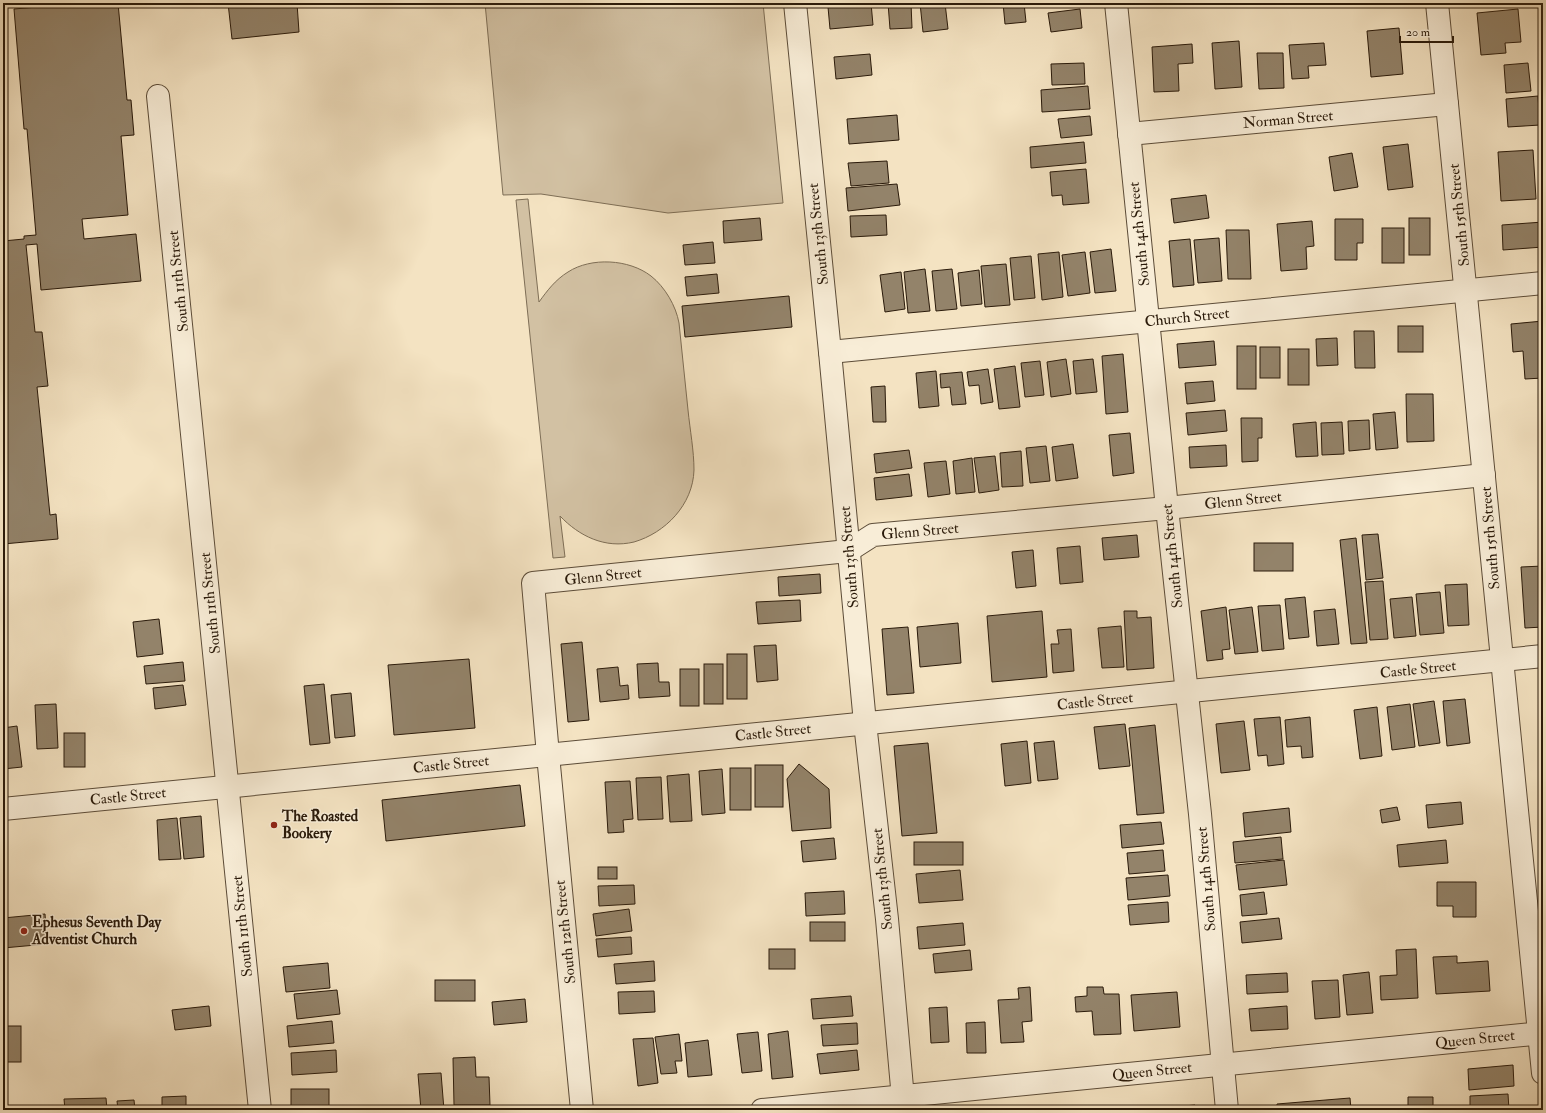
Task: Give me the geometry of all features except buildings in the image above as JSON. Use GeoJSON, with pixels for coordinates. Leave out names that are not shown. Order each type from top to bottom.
{"type":"FeatureCollection","features":[{"type":"Feature","properties":{"kind":"street","name":"South 13th Street"},"geometry":{"type":"LineString","coordinates":[[795,3],[865,723],[887,919],[903,1103]]}},
{"type":"Feature","properties":{"kind":"street","name":"South 14th Street"},"geometry":{"type":"LineString","coordinates":[[1116,3],[1167,508],[1188,692],[1228,1110]]}},
{"type":"Feature","properties":{"kind":"street","name":"South 15th Street"},"geometry":{"type":"LineString","coordinates":[[1437,3],[1502,660],[1541,1033],[1543,1073]]}},
{"type":"Feature","properties":{"kind":"street","name":"South 11th Street"},"geometry":{"type":"LineString","coordinates":[[158,96],[260,1110]]}},
{"type":"Feature","properties":{"kind":"street","name":"Norman Street"},"geometry":{"type":"LineString","coordinates":[[1129,134],[1447,104]]}},
{"type":"Feature","properties":{"kind":"street","name":"Church Street"},"geometry":{"type":"LineString","coordinates":[[830,352],[1543,283]]}},
{"type":"Feature","properties":{"kind":"street","name":"Glenn Street"},"geometry":{"type":"LineString","coordinates":[[548,755],[533,583],[848,551],[873,535],[1167,508],[1484,475]]}},
{"type":"Feature","properties":{"kind":"street","name":"Castle Street"},"geometry":{"type":"LineString","coordinates":[[3,809],[1543,656]]}},
{"type":"Feature","properties":{"kind":"street","name":"South 12th Street"},"geometry":{"type":"LineString","coordinates":[[548,755],[582,1110]]}},
{"type":"Feature","properties":{"kind":"street","name":"Queen Street"},"geometry":{"type":"LineString","coordinates":[[762,1110],[903,1103],[1223,1064],[1541,1033]]}},
{"type":"Feature","properties":{"kind":"shaded area"},"geometry":{"type":"Polygon","coordinates":[[[485,3],[763,3],[783,203],[668,213],[541,194],[503,195],[485,3]]]}},
{"type":"Feature","properties":{"kind":"shaded area"},"geometry":{"type":"Polygon","coordinates":[[[528,199],[539,302],[555,282],[563,275],[577,267],[599,262],[621,263],[642,270],[656,280],[669,297],[678,317],[679,323],[693,448],[694,470],[689,495],[683,506],[666,524],[645,538],[634,542],[613,544],[584,535],[560,516],[565,557],[553,558],[516,200],[528,199]]]}},
{"type":"Feature","properties":{"kind":"place","name":"The Roasted Bookery"},"geometry":{"type":"Point","coordinates":[274,825]}},
{"type":"Feature","properties":{"kind":"place","name":"Ephesus Seventh Day Adventist Church"},"geometry":{"type":"Point","coordinates":[24,931]}}]}
